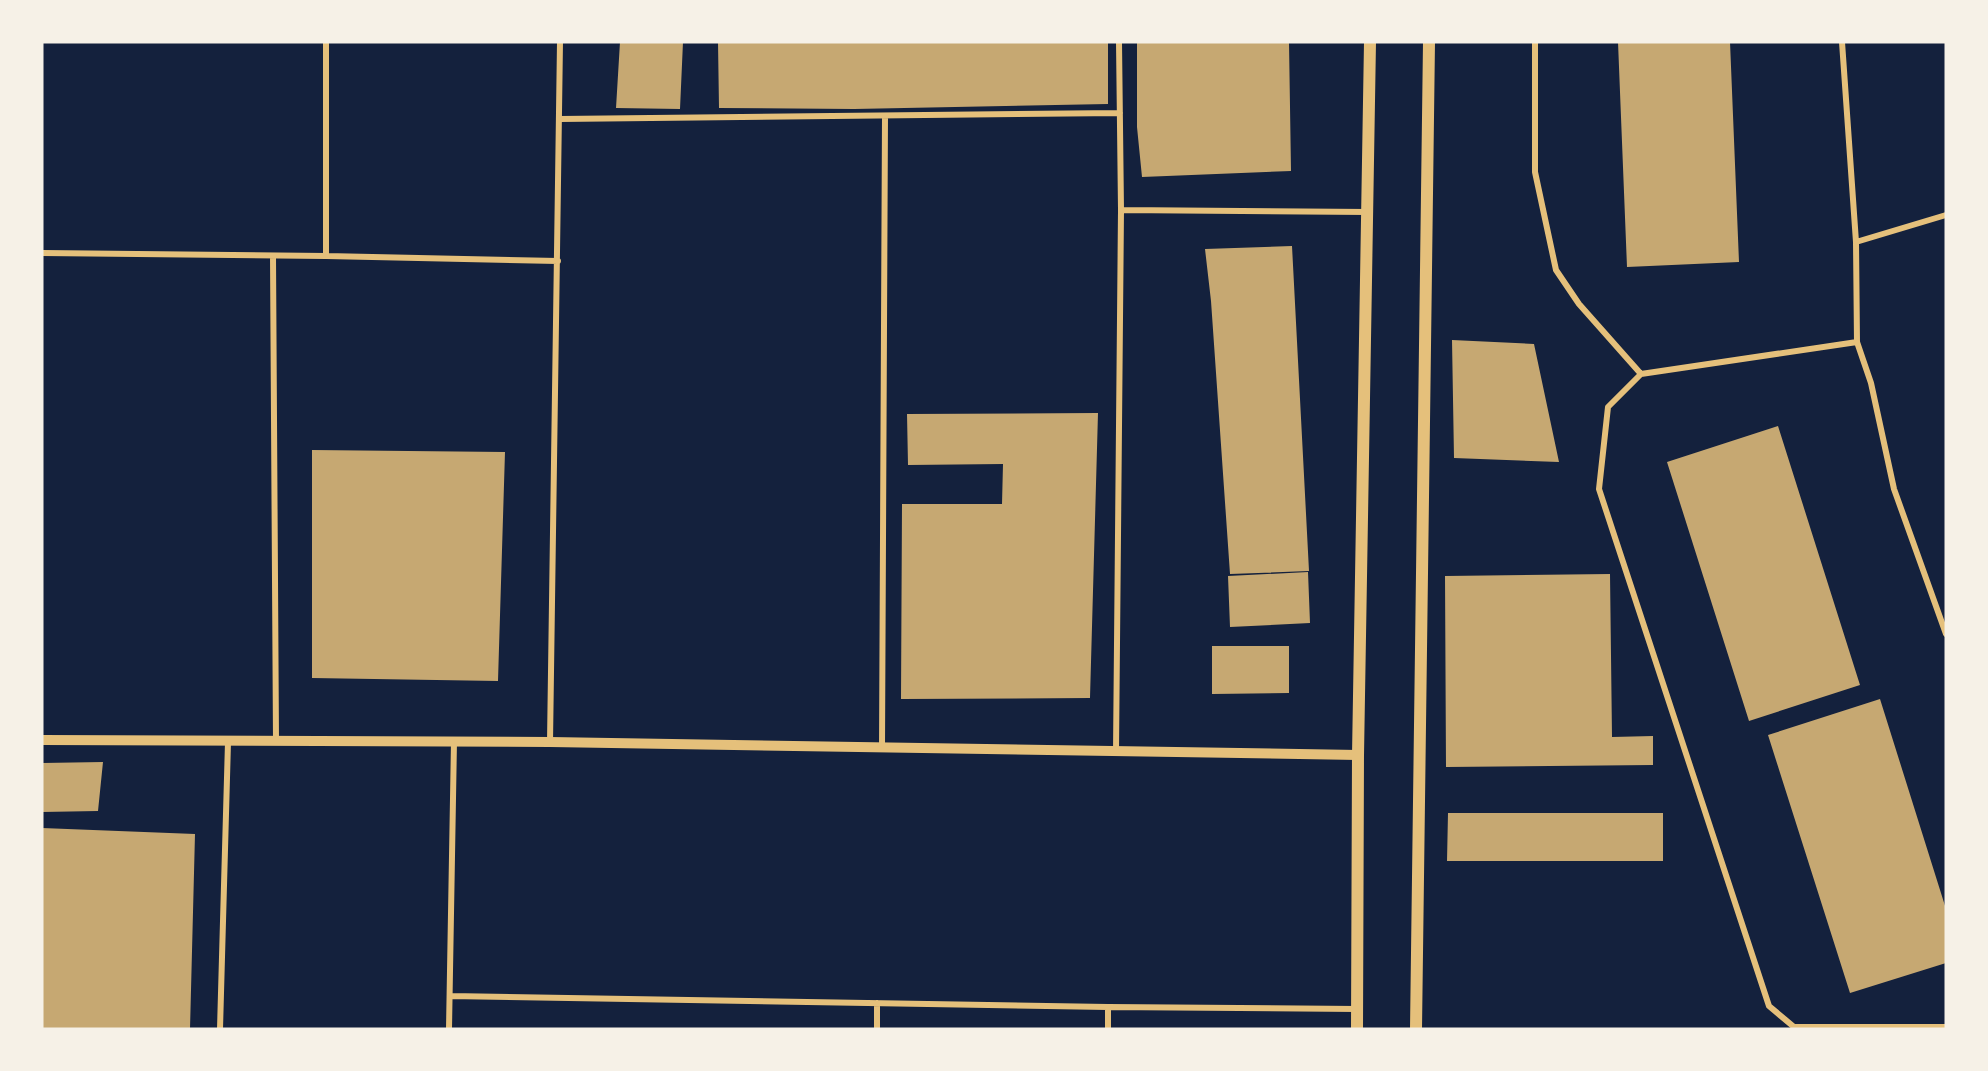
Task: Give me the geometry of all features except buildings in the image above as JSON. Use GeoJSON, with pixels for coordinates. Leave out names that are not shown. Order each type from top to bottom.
{"type":"FeatureCollection","features":[{"type":"Feature","properties":{"kind":"main road"},"geometry":{"type":"LineString","coordinates":[[1357,1029],[1358,755],[1370,42]]}},
{"type":"Feature","properties":{"kind":"main road"},"geometry":{"type":"LineString","coordinates":[[1416,1029],[1429,42]]}},
{"type":"Feature","properties":{"kind":"street"},"geometry":{"type":"LineString","coordinates":[[326,42],[326,255]]}},
{"type":"Feature","properties":{"kind":"street"},"geometry":{"type":"LineString","coordinates":[[549,742],[560,42]]}},
{"type":"Feature","properties":{"kind":"street"},"geometry":{"type":"LineString","coordinates":[[1116,752],[1121,210],[1119,42]]}},
{"type":"Feature","properties":{"kind":"street"},"geometry":{"type":"LineString","coordinates":[[1535,42],[1535,172],[1556,270],[1579,304],[1641,374]]}},
{"type":"Feature","properties":{"kind":"street"},"geometry":{"type":"LineString","coordinates":[[1842,42],[1856,242],[1857,342],[1871,383],[1894,489],[1946,634]]}},
{"type":"Feature","properties":{"kind":"street"},"geometry":{"type":"LineString","coordinates":[[560,119],[1120,113]]}},
{"type":"Feature","properties":{"kind":"street"},"geometry":{"type":"LineString","coordinates":[[882,749],[885,116]]}},
{"type":"Feature","properties":{"kind":"street"},"geometry":{"type":"LineString","coordinates":[[1121,210],[1368,213]]}},
{"type":"Feature","properties":{"kind":"street"},"geometry":{"type":"LineString","coordinates":[[1856,242],[1946,215]]}},
{"type":"Feature","properties":{"kind":"street"},"geometry":{"type":"LineString","coordinates":[[42,253],[326,255],[558,261]]}},
{"type":"Feature","properties":{"kind":"street"},"geometry":{"type":"LineString","coordinates":[[273,256],[276,742]]}},
{"type":"Feature","properties":{"kind":"street"},"geometry":{"type":"LineString","coordinates":[[1857,342],[1641,374],[1608,407],[1599,489],[1769,1006],[1794,1027],[1946,1027]]}},
{"type":"Feature","properties":{"kind":"street"},"geometry":{"type":"LineString","coordinates":[[42,740],[549,742],[1358,755]]}},
{"type":"Feature","properties":{"kind":"street"},"geometry":{"type":"LineString","coordinates":[[449,1029],[454,741]]}},
{"type":"Feature","properties":{"kind":"street"},"geometry":{"type":"LineString","coordinates":[[220,1029],[228,742]]}},
{"type":"Feature","properties":{"kind":"street"},"geometry":{"type":"LineString","coordinates":[[450,996],[1357,1009]]}},
{"type":"Feature","properties":{"kind":"street"},"geometry":{"type":"LineString","coordinates":[[877,1003],[877,1029]]}},
{"type":"Feature","properties":{"kind":"street"},"geometry":{"type":"LineString","coordinates":[[1108,1007],[1108,1029]]}}]}
